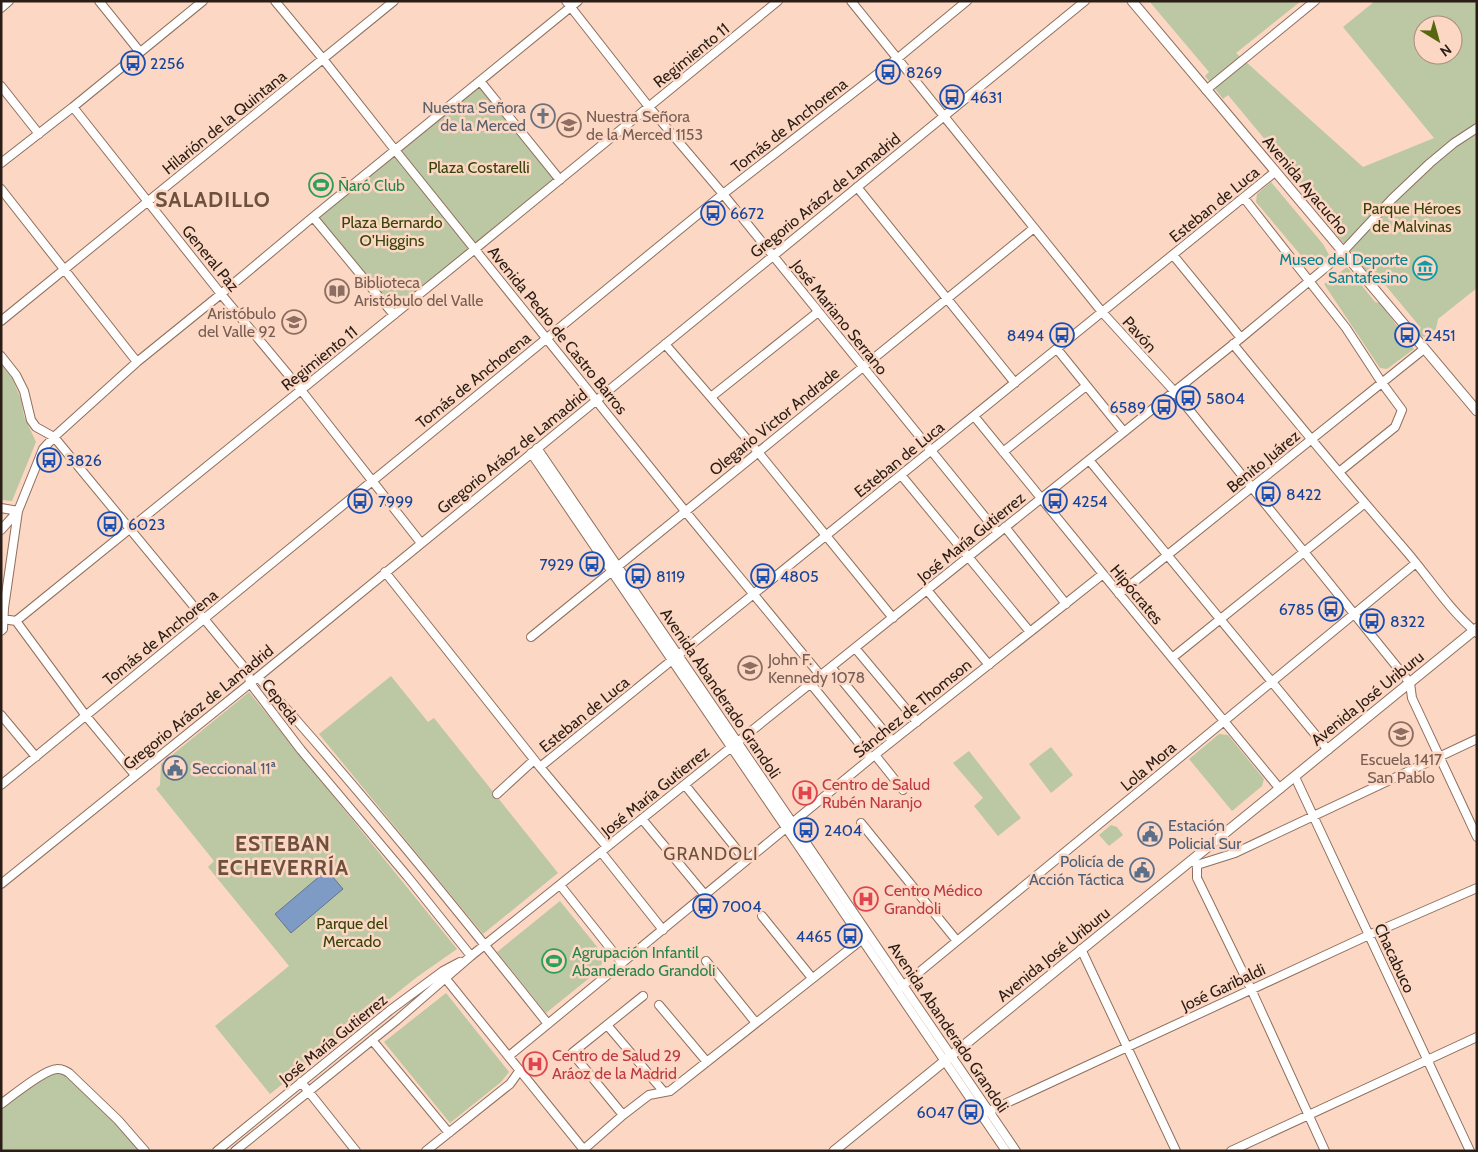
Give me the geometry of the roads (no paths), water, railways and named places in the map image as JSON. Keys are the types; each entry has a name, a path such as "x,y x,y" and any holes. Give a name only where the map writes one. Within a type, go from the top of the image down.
{"main road":[{"name":"Avenida Ayacucho","path":"1132,1 1477,411"},
{"name":"Avenida José Uriburu","path":"834,1151 1081,949 1195,863 1280,789 1476,631"}],"street":[{"path":"1,8 9,1"},
{"path":"99,1 140,52"},
{"path":"1,163 203,1"},
{"name":"Avenida Pedro de Castro Barros","path":"275,1 685,511 821,676"},
{"name":"Hilarión de la Quintana","path":"1,321 394,1"},
{"path":"1,631 3,629 18,511 43,450 54,437 137,362 480,81 568,4 578,1"},
{"name":"Regimiento 11","path":"16,621 476,249 778,1"},
{"name":"Pavón","path":"851,1 1102,312 1174,391 1410,683"},
{"name":"Tomás de Anchorena","path":"1,786 723,194 898,58 967,1"},
{"name":"Gregorio Aráoz de Lamadrid","path":"1,884 1085,1"},
{"path":"1206,90 1315,1"},
{"name":"José Mariano Serrano","path":"568,4 650,107 932,450 1066,604"},
{"path":"480,81 560,180"},
{"path":"1,86 39,134"},
{"name":"General Paz","path":"73,107 221,294 301,390 421,543"},
{"name":"José María Gutierrez","path":"235,1151 446,979 485,944 1241,338 1343,252 1392,199 1430,164 1454,143 1477,128"},
{"name":"Esteban de Luca","path":"540,767 1275,172"},
{"path":"857,187 1015,382"},
{"path":"1,189 137,362"},
{"path":"1244,198 1346,328 1402,410 1396,427 1339,472"},
{"path":"313,217 394,315"},
{"name":"Olegario Victor Andrade","path":"531,637 1034,228"},
{"path":"1174,255 1241,338"},
{"path":"711,397 818,312"},
{"path":"665,344 758,452 893,618"},
{"path":"1233,344 1311,440 1416,562 1464,623 1476,631"},
{"path":"1057,349 1124,432"},
{"name":"Benito Juárez","path":"1119,594 1424,349"},
{"name":"Cepeda","path":"1,356 16,375 24,391 31,420 36,427 54,437 248,672 250,683 301,750 407,876 471,956"},
{"path":"1003,452 1086,386"},
{"name":"Hipócrates","path":"974,416 1280,789"},
{"name":"Avenida Abanderado Grandoli","path":"534,451 948,1058 986,1113 1016,1151"},
{"path":"1089,460 1328,750"},
{"path":"901,475 1030,632"},
{"path":"1172,658 1366,503"},
{"path":"1,508 18,511"},
{"path":"1,530 18,511"},
{"name":"Lola Mora","path":"900,988 1416,562"},
{"path":"385,572 540,767 663,930"},
{"name":"Sánchez de Thomson","path":"509,1056 873,756 1103,574"},
{"path":"927,590 988,665"},
{"path":"3,620 16,621 86,716 135,776"},
{"path":"855,648 917,722"},
{"path":"831,667 892,741"},
{"name":"Cepeda","path":"258,676 314,738 414,857 548,1024"},
{"path":"1410,683 1412,698 1477,837"},
{"path":"811,684 903,790"},
{"path":"1,715 36,757"},
{"path":"1325,1151 1251,989 1197,878 1195,863 1236,853 1477,739"},
{"name":"Esteban de Luca","path":"497,794 534,760"},
{"name":"Chacabuco","path":"1295,777 1470,1151"},
{"path":"685,785 746,861"},
{"path":"642,819 705,895"},
{"path":"861,823 957,941"},
{"path":"560,885 622,963"},
{"name":"José Garibaldi","path":"986,1113 1251,989 1477,888"},
{"path":"762,916 812,978"},
{"path":"446,979 583,1150 649,1095 670,1091 865,936"},
{"path":"1081,949 1176,1151"},
{"name":"José María Gutierrez","path":"217,1151 389,1011 442,971 471,956"},
{"path":"706,961 756,1023"},
{"path":"624,1115 572,1053 643,996"},
{"path":"659,1005 707,1062"},
{"path":"608,1024 664,1092"},
{"path":"1231,1151 1477,1037"},
{"path":"372,1040 449,1133"},
{"path":"1,1104 50,1070 59,1069 70,1073 118,1120 145,1151"},
{"path":"426,1151 510,1084 520,1070"},
{"path":"301,1082 356,1151"},
{"name":"Avenida Abanderado Grandoli","path":"986,1113 1006,1151"}],"water":[{"path":"327,870 343,889 291,933 275,914"}],"place":[{"name":"2256","path":"133,63"},
{"name":"8269","path":"888,72"},
{"name":"4631","path":"952,97"},
{"name":"Nuestra Señora de la Merced","path":"543,116"},
{"name":"Nuestra Señora de la Merced 1153","path":"569,125"},
{"name":"Ñaró Club","path":"321,185"},
{"name":"6672","path":"713,213"},
{"name":"Museo del Deporte Santafesino","path":"1425,268"},
{"name":"Biblioteca Aristóbulo del Valle","path":"337,291"},
{"name":"Aristóbulo del Valle 92","path":"294,322"},
{"name":"8494","path":"1062,335"},
{"name":"2451","path":"1407,335"},
{"name":"5804","path":"1188,398"},
{"name":"6589","path":"1164,407"},
{"name":"3826","path":"49,460"},
{"name":"8422","path":"1268,494"},
{"name":"7999","path":"360,501"},
{"name":"4254","path":"1055,501"},
{"name":"6023","path":"110,524"},
{"name":"7929","path":"592,564"},
{"name":"8119","path":"638,576"},
{"name":"4805","path":"763,576"},
{"name":"6785","path":"1331,609"},
{"name":"8322","path":"1372,621"},
{"name":"John F. Kennedy 1078","path":"750,668"},
{"name":"Escuela 1417 San Pablo","path":"1401,734"},
{"name":"Seccional 11ª","path":"175,768"},
{"name":"Centro de Salud Rubén Naranjo","path":"805,793"},
{"name":"2404","path":"806,830"},
{"name":"Estación Policial Sur","path":"1150,834"},
{"name":"Policía de Acción Táctica","path":"1142,870"},
{"name":"Centro Médico Grandoli","path":"866,899"},
{"name":"7004","path":"705,906"},
{"name":"4465","path":"850,936"},
{"name":"Agrupación Infantil Abanderado Grandoli","path":"554,961"},
{"name":"Centro de Salud 29 Aráoz de la Madrid","path":"535,1064"},
{"name":"6047","path":"971,1112"}],"district":[{"name":"SALADILLO","path":"213,200"},
{"name":"GRANDOLI","path":"711,854"},
{"name":"ESTEBAN ECHEVERRÍA","path":"283,856"}],"park label":[{"name":"Plaza Costarelli","path":"479,167"},
{"name":"Parque Héroes de Malvinas","path":"1412,217"},
{"name":"Plaza Bernardo O'Higgins","path":"392,231"},
{"name":"Parque del Mercado","path":"352,932"}]}
